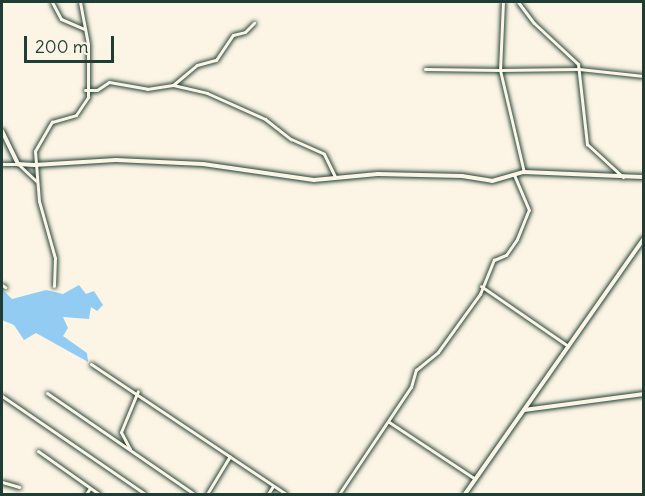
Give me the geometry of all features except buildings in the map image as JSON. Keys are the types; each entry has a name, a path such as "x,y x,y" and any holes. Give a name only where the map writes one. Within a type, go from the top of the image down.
{"street":[{"path":"52,2 61,19 84,29"},
{"path":"54,286 55,258 34,165 38,140 52,122 76,115 88,97 85,90 88,44 80,2"},
{"path":"503,2 500,70 524,171"},
{"path":"518,2 579,69 587,144 623,177"},
{"path":"172,85 197,64 216,60 233,34 245,32 254,23"},
{"path":"425,69 579,69 644,76"},
{"path":"85,90 98,90 109,82 147,89 172,85 207,93 265,119 291,139 324,154 335,177"},
{"path":"2,131 18,164 38,183"},
{"path":"2,164 34,165 116,160 203,164 314,180 335,177 462,176 492,181 524,171 644,177"},
{"path":"339,495 389,422 416,370 438,352 481,286 494,260 506,255 528,215 514,174"},
{"path":"465,495 644,238"},
{"path":"481,286 568,346"},
{"path":"91,364 138,391 286,495"},
{"path":"131,451 121,432 138,391"},
{"path":"46,393 195,495"},
{"path":"524,410 644,394"},
{"path":"2,396 145,495"},
{"path":"389,422 476,479"},
{"path":"38,451 99,495"},
{"path":"207,495 230,456"},
{"path":"2,482 19,487"},
{"path":"268,495 273,485"},
{"path":"86,495 90,488"},
{"path":"136,495 138,490"}],"water":[{"path":"79,285 86,294 94,291 103,305 97,311 91,307 89,319 63,317 68,328 63,336 87,353 88,362 36,333 24,340 14,325 2,320 2,289 12,299 46,290 63,294"}]}
